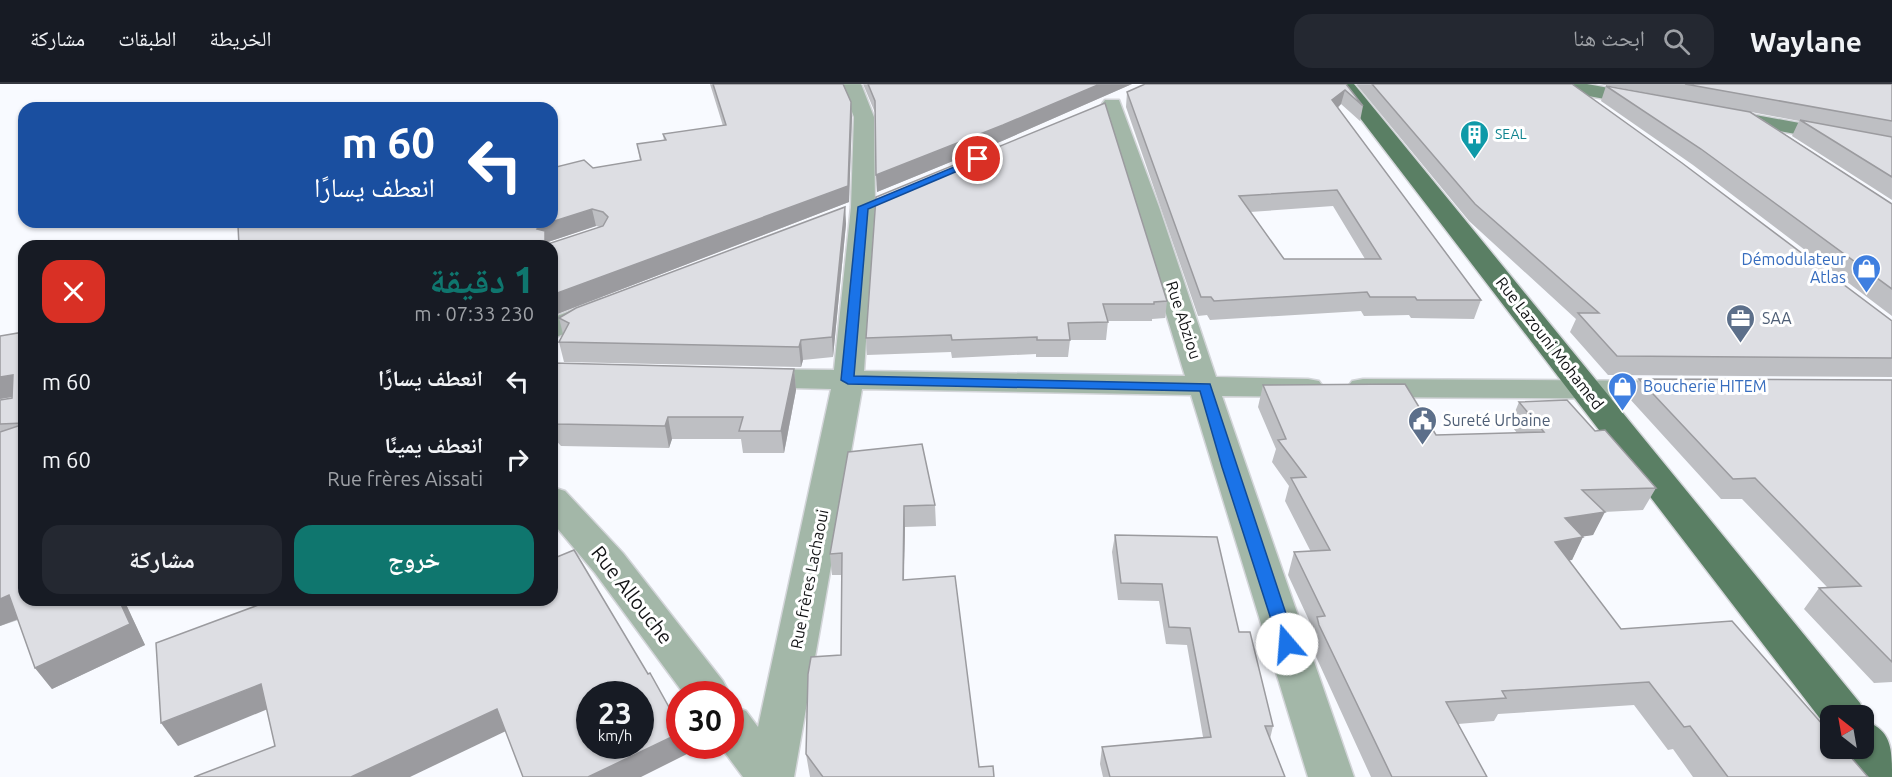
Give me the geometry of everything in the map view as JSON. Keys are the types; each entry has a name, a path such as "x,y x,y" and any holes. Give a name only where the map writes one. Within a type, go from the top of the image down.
{"main road":[{"name":"Rue Lazouni Mohamed","path":"1344,84 1835,705"},
{"path":"1559,84 1668,105"},
{"path":"1703,111 1892,146"},
{"path":"1874,753 1892,776"}],"street":[{"name":"Rue frères Lachaoui","path":"771,777 848,380 863,207 864,117 851,84"},
{"path":"1559,84 1609,118"},
{"name":"Rue Abziou","path":"1112,103 1331,777"},
{"path":"1750,120 1797,151"},
{"path":"558,326 570,319 625,298"},
{"path":"718,377 1205,387 1704,389"},
{"name":"Rue Allouche","path":"558,506 609,563 698,681"},
{"path":"744,742 771,777"}],"building":[{"path":"713,84 843,84 851,102 848,186 558,293 558,241 603,226 608,217 603,212 592,209 558,220 558,166 584,160 593,168 641,160 637,144 666,140 663,134 726,125"},
{"path":"868,84 1100,84 876,175 875,101"},
{"path":"1145,84 1346,84 1363,106 1345,90 1332,100 1481,300 1370,297 1367,292 1214,301 1211,297 1201,297 1127,92","holes":["1337,190 1381,259 1284,259 1239,196"]},
{"path":"1372,84 1572,84 1682,163 1892,321 1892,358 1617,356 1578,313 1599,313 1475,204"},
{"path":"1685,84 1892,84 1892,121"},
{"path":"1606,86 1750,112 1892,204 1892,289 1701,149"},
{"path":"1105,103 1167,301 1154,302 1154,304 1103,304 1108,322 1068,323 1070,340 1037,340 1037,337 952,340 951,335 866,338 876,197"},
{"path":"1800,120 1892,137 1892,177"},
{"path":"845,207 832,337 801,340 799,347 559,342 569,323 559,318 576,308"},
{"path":"238,228 538,228 545,231 545,240 239,240"},
{"path":"18,333 18,423 0,424 0,400 12,398 13,375 0,377 0,336"},
{"path":"558,363 794,369 781,431 739,431 743,417 668,417 665,426 558,424"},
{"path":"1639,379 1892,380 1892,662 1819,588 1861,586 1755,478 1733,479"},
{"path":"1405,384 1436,435 1544,432 1519,402 1567,400 1595,431 1605,430 1656,488 1582,490 1605,512 1565,518 1583,537 1555,542 1621,629 1732,621 1820,722 1820,759 1852,759 1868,777 1728,777 1690,726 1684,727 1649,682 1502,691 1506,698 1446,702 1487,777 1392,777 1319,625 1317,617 1325,616 1294,552 1330,550 1291,478 1306,477 1278,440 1286,439 1263,385"},
{"path":"18,426 18,606 122,606 130,624 35,668 9,595 0,599 0,432"},
{"path":"922,444 935,505 904,506 903,580 955,576 979,767 993,766 994,777 823,777 806,754 808,674 811,657 841,655 842,553 830,554 848,452"},
{"path":"1115,535 1217,537 1239,632 1250,632 1273,726 1265,726 1285,777 1110,777 1102,747 1211,737 1190,628 1169,627 1162,584 1121,583"},
{"path":"574,550 648,674 650,673 666,702 666,740 654,745 654,681 576,681 576,759 626,759 588,777 523,777 497,709 351,777 194,777 275,746 261,684 161,723 156,643 256,606 558,606 558,557"}],"place":[{"name":"SEAL","path":"1474,160"},
{"name":"Démodulateur Atlas","path":"1867,294"},
{"name":"SAA","path":"1741,344"},
{"name":"Boucherie HITEM","path":"1622,412"},
{"name":"Sureté Urbaine","path":"1422,446"}],"route":[{"path":"978,159 863,207 848,380 1205,387 1287,644"}]}
